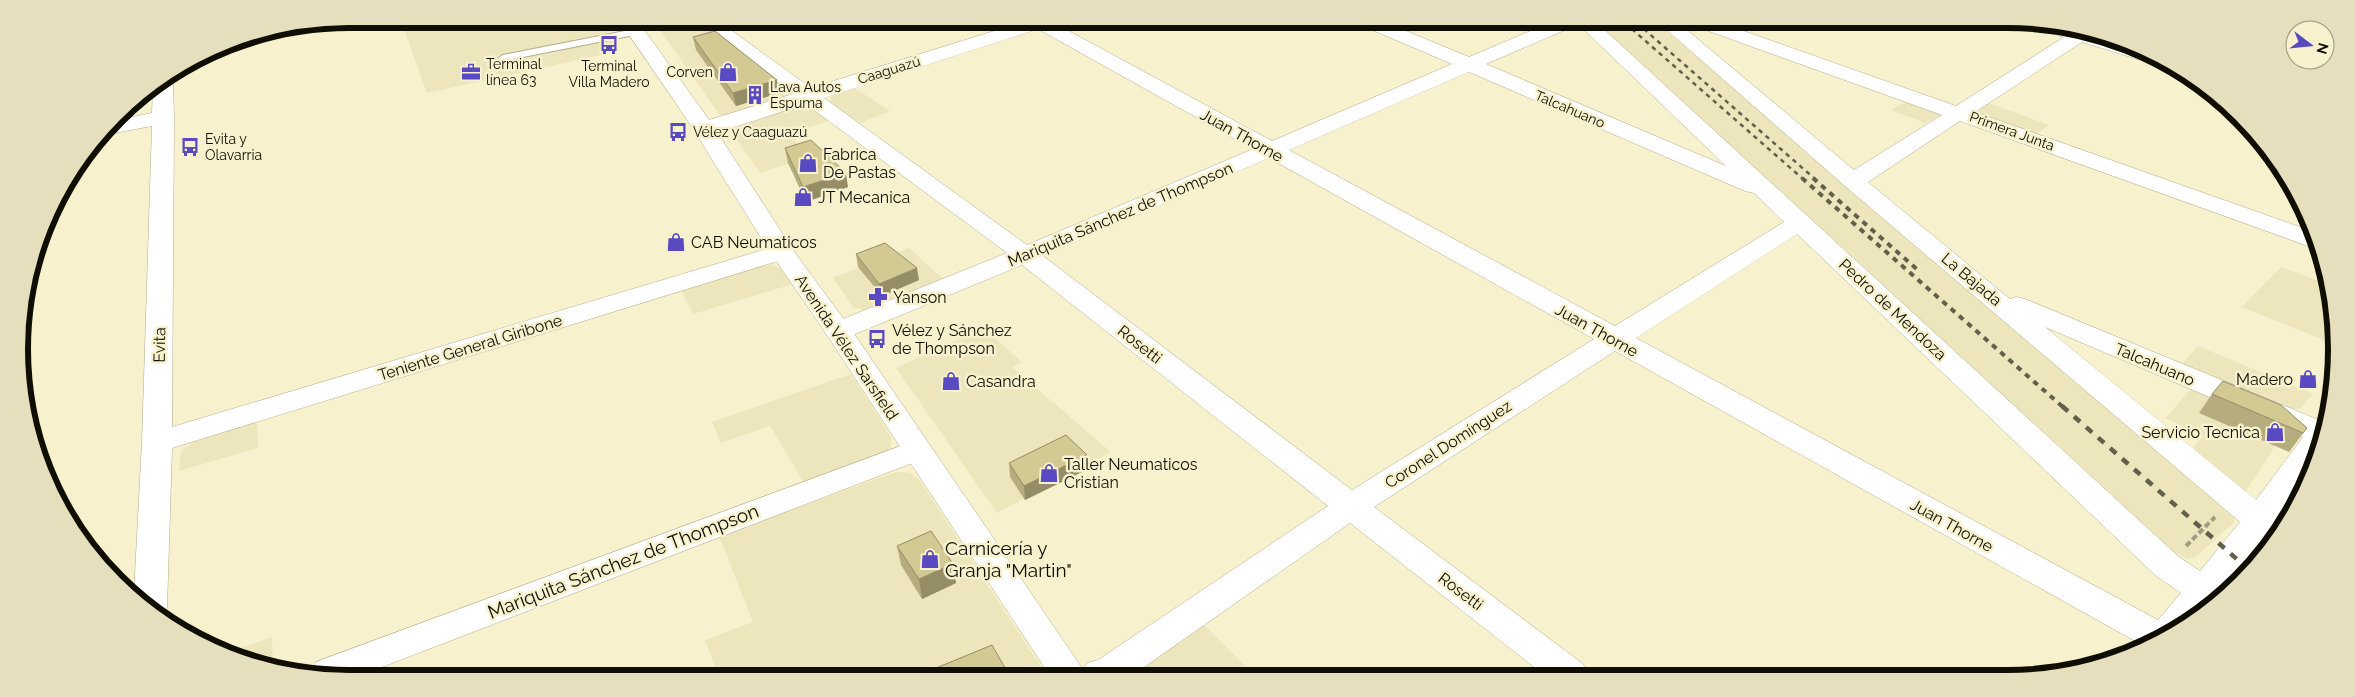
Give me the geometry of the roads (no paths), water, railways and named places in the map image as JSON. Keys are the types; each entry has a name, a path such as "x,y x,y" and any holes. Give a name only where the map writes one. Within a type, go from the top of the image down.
{"street":[{"name":"Avenida Vélez Sarsfield","path":"633,28 704,129 782,252 838,331 1065,670"},
{"name":"Rosetti","path":"715,28 1025,255 1350,507 1565,670"},
{"name":"Caaguazú","path":"704,129 1022,28"},
{"name":"Juan Thorne","path":"1052,28 1269,150 2152,634"},
{"name":"Talcahuano","path":"1384,28 1770,194"},
{"name":"Mariquita Sánchez de Thompson","path":"838,331 1025,255 1465,64 1553,28"},
{"name":"Pedro de Mendoza","path":"1591,28 2167,566 2202,590"},
{"name":"La Bajada","path":"1674,28 1853,181 2267,527"},
{"name":"Primera Junta","path":"1718,28 2307,237"},
{"path":"1853,181 2079,36"},
{"name":"Evita","path":"150,601 157,442 163,87"},
{"path":"118,126 163,117"},
{"name":"Coronel Domínguez","path":"1111,670 1350,507 1612,338 1787,229 1802,224"},
{"name":"Teniente General Giribone","path":"157,442 782,252"},
{"name":"Talcahuano","path":"1989,293 2317,431"},
{"name":"Mariquita Sánchez de Thompson","path":"336,669 917,450"},
{"path":"2179,618 2237,550 2267,527 2308,456"}],"lane":[{"path":"503,58 624,28"}],"railway":[{"path":"1631,28 1803,179"},
{"path":"1643,28 1815,179"},
{"path":"1802,178 2063,407"},
{"path":"1813,178 1919,271"},
{"path":"2062,406 2243,565"}],"place":[{"name":"Terminal Villa Madero","path":"609,45"},
{"name":"Terminal línea 63","path":"471,72"},
{"name":"Corven","path":"728,72"},
{"name":"Lava Autos Espuma","path":"755,95"},
{"name":"Vélez y Caaguazú","path":"678,132"},
{"name":"Evita y Olavarria","path":"190,147"},
{"name":"Fabrica De Pastas","path":"808,163"},
{"name":"JT Mecanica","path":"803,197"},
{"name":"CAB Neumaticos","path":"676,242"},
{"name":"Yanson","path":"878,297"},
{"name":"Vélez y Sánchez de Thompson","path":"877,339"},
{"name":"Madero","path":"2308,379"},
{"name":"Casandra","path":"951,381"},
{"name":"Servicio Tecnica","path":"2275,432"},
{"name":"Taller Neumaticos Cristian","path":"1049,473"},
{"name":"Carnicería y Granja \"Martin\"","path":"930,559"}]}
